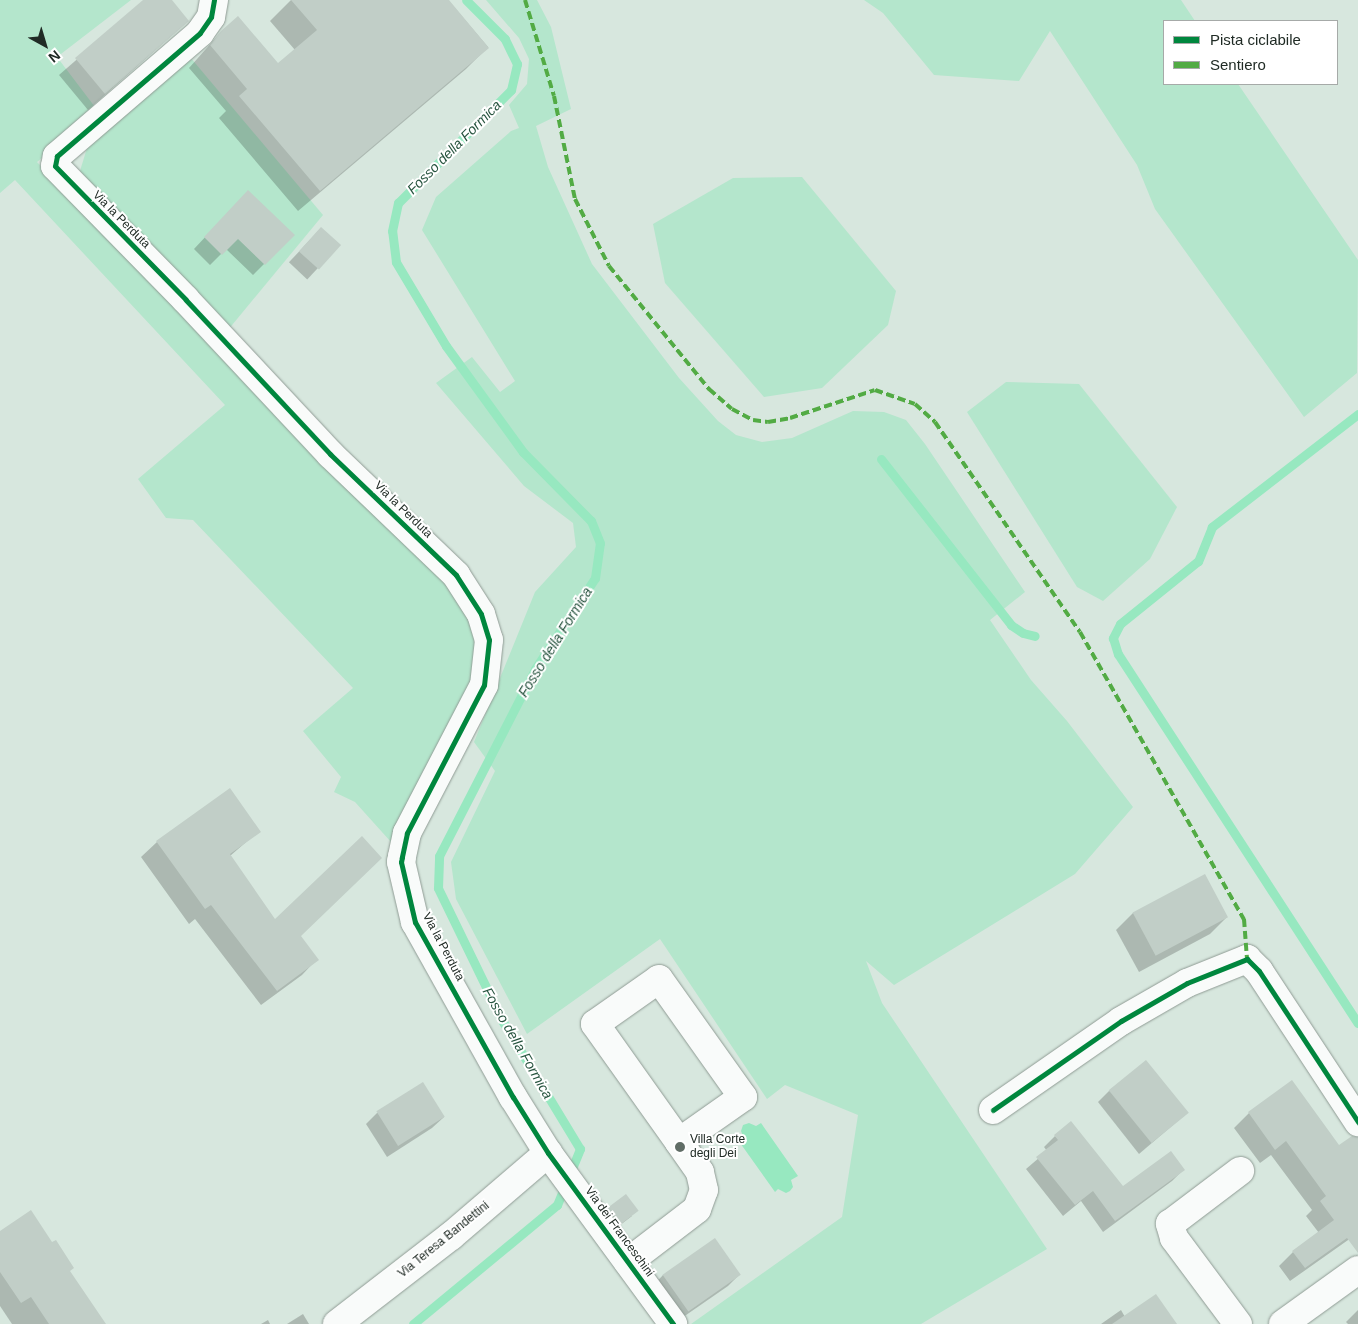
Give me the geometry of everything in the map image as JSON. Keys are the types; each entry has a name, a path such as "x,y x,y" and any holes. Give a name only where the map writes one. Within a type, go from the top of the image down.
{"street":[{"name":"Via la Perduta","path":"214,0 211,17 200,33 57,156 55,166 186,300 330,454 456,575 481,614 489,640 484,685 407,833 401,862 415,922 513,1097 548,1153"},
{"path":"993,1110 1121,1021 1187,983 1247,959 1259,970 1358,1122"},
{"path":"659,979 743,1097 679,1142 595,1024 659,979"},
{"name":"Via dei Franceschini","path":"628,1262 697,1209 704,1190 700,1172 679,1142"},
{"name":"Via dei Franceschini","path":"548,1153 674,1324"},
{"name":"Via Teresa Bandettini","path":"338,1324 451,1236 548,1153"},
{"path":"1238,1324 1174,1238 1170,1224 1240,1171"},
{"path":"1283,1324 1358,1270"}],"shaded area":[{"path":"0,0 131,0 57,57 98,111 37,162 459,597 474,618 479,651 465,702 391,842 355,802 334,792 341,777 303,731 353,688 193,520 166,518 138,479 225,405 15,180 0,193"},
{"path":"486,0 537,0 551,27 571,109 536,126 548,167 592,264 679,378 718,421 736,435 762,442 792,438 853,411 884,412 906,420 925,444 1025,592 990,620 1031,680 1067,721 1133,807 1075,874 894,985 866,961 882,1003 1047,1249 921,1324 691,1324 842,1217 858,1115 785,1085 767,1099 660,939 527,1034 456,899 451,862 495,771 474,742 535,592 576,547 573,523 524,486 436,383 472,357 500,392 515,381 422,230 436,197 511,131 519,128 509,105 527,84 529,59 519,38"},
{"path":"864,0 1181,0 1194,20 1163,20 1163,85 1239,85 1358,260 1357,373 1304,417 1155,209 1137,165 1050,31 1019,81 934,75 883,13"},
{"path":"190,57 323,215 228,330 86,185 80,171 87,148"},
{"path":"802,177 896,291 888,325 822,388 764,397 665,283 653,224 733,178"},
{"path":"1006,382 1079,384 1177,507 1150,559 1103,601 1077,587 967,412"},
{"path":"749,1123 756,1126 761,1123 798,1176 791,1180 793,1187 790,1191 786,1193 778,1189 775,1192 738,1140 743,1136 741,1131 743,1125"}],"building":[{"path":"143,0 172,0 189,21 105,94 75,58"},
{"path":"291,0 449,0 489,48 320,191 239,96 247,89 210,45 221,31 238,16 278,63 317,30"},
{"path":"248,190 295,235 265,265 238,239 222,255 204,237"},
{"path":"321,227 341,245 319,270 299,252"},
{"path":"230,788 261,832 230,854 275,919 362,836 382,858 301,936 319,960 277,991 211,905 205,909 156,841"},
{"path":"1205,874 1228,917 1156,956 1133,912"},
{"path":"1146,1060 1189,1113 1151,1143 1109,1090"},
{"path":"1292,1080 1339,1145 1352,1136 1358,1137 1358,1253 1347,1238 1305,1268 1292,1251 1334,1220 1320,1201 1326,1196 1286,1141 1275,1150 1248,1112"},
{"path":"423,1082 445,1117 398,1146 376,1111"},
{"path":"1071,1121 1123,1186 1171,1151 1185,1170 1115,1221 1093,1191 1075,1205 1036,1157 1058,1140 1054,1135"},
{"path":"626,1194 639,1211 620,1225 608,1208"},
{"path":"31,1210 52,1242 56,1240 74,1268 70,1271 106,1324 49,1324 31,1297 21,1303 0,1272 0,1231"},
{"path":"715,1238 741,1275 688,1312 663,1275"},
{"path":"1156,1294 1177,1324 1112,1324"}],"waterway":[{"name":"Fosso della Formica","path":"413,1324 557,1205 580,1149 503,1022 438,888 439,856 535,669 595,578 600,543 591,521 523,452 446,346 396,262 392,231 398,203 511,90 517,64 505,39 466,0"},
{"path":"1358,414 1212,527 1198,561 1120,624 1113,638 1118,654 1358,1023"},
{"path":"881,459 1011,625 1023,633 1035,636"}],"marked path":[{"path":"525,0 554,96 575,199 609,266 709,389 732,409 753,420 768,422 790,418 875,390 915,404 935,422 1080,632 1244,919 1247,959"}],"cycle path":[{"path":"214,0 211,17 200,33 57,156 55,166 186,300 330,454 456,575 481,614 489,640 484,685 407,833 401,862 415,922 513,1097 548,1153 673,1324"},
{"path":"993,1110 1121,1021 1187,983 1247,959 1259,971 1358,1122"}],"place":[{"name":"Villa Corte degli Dei","path":"680,1147"}]}
